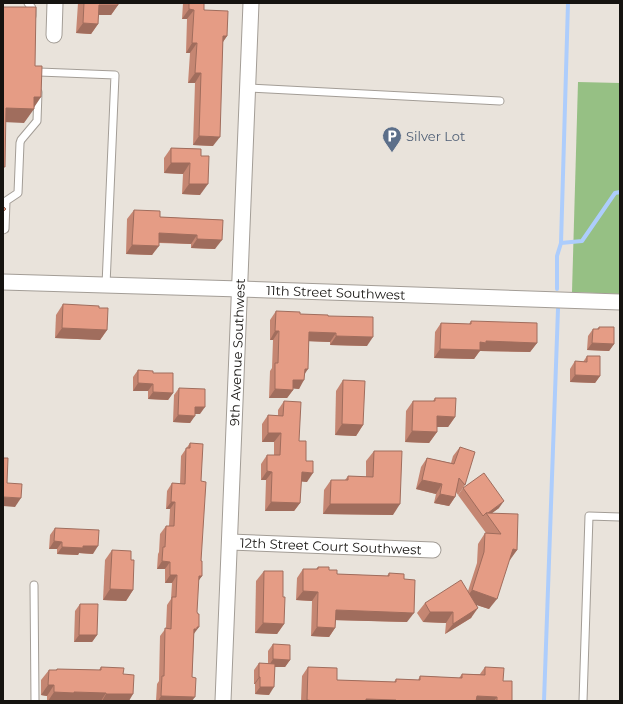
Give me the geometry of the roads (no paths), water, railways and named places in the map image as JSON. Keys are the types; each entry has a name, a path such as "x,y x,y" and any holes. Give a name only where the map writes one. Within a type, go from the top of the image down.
{"street":[{"path":"54,35 55,3"},
{"name":"9th Avenue Southwest","path":"223,701 251,3"},
{"name":"11th Street Southwest","path":"3,282 620,302"},
{"name":"12th Street Court Southwest","path":"230,542 433,550"}],"lane":[{"path":"28,3 32,8 32,22"},
{"path":"3,230 5,229 6,201 18,193 21,140 37,120 38,76 115,74 106,285"},
{"path":"248,88 500,101"},
{"path":"583,701 589,516 620,517"},
{"path":"34,585 35,701"}],"waterway":[{"path":"561,243 568,3"},
{"path":"557,289 557,256 561,243 582,241 615,193 620,192"},
{"path":"544,701 558,309"}],"place":[{"name":"Silver Lot","path":"392,153"}]}
